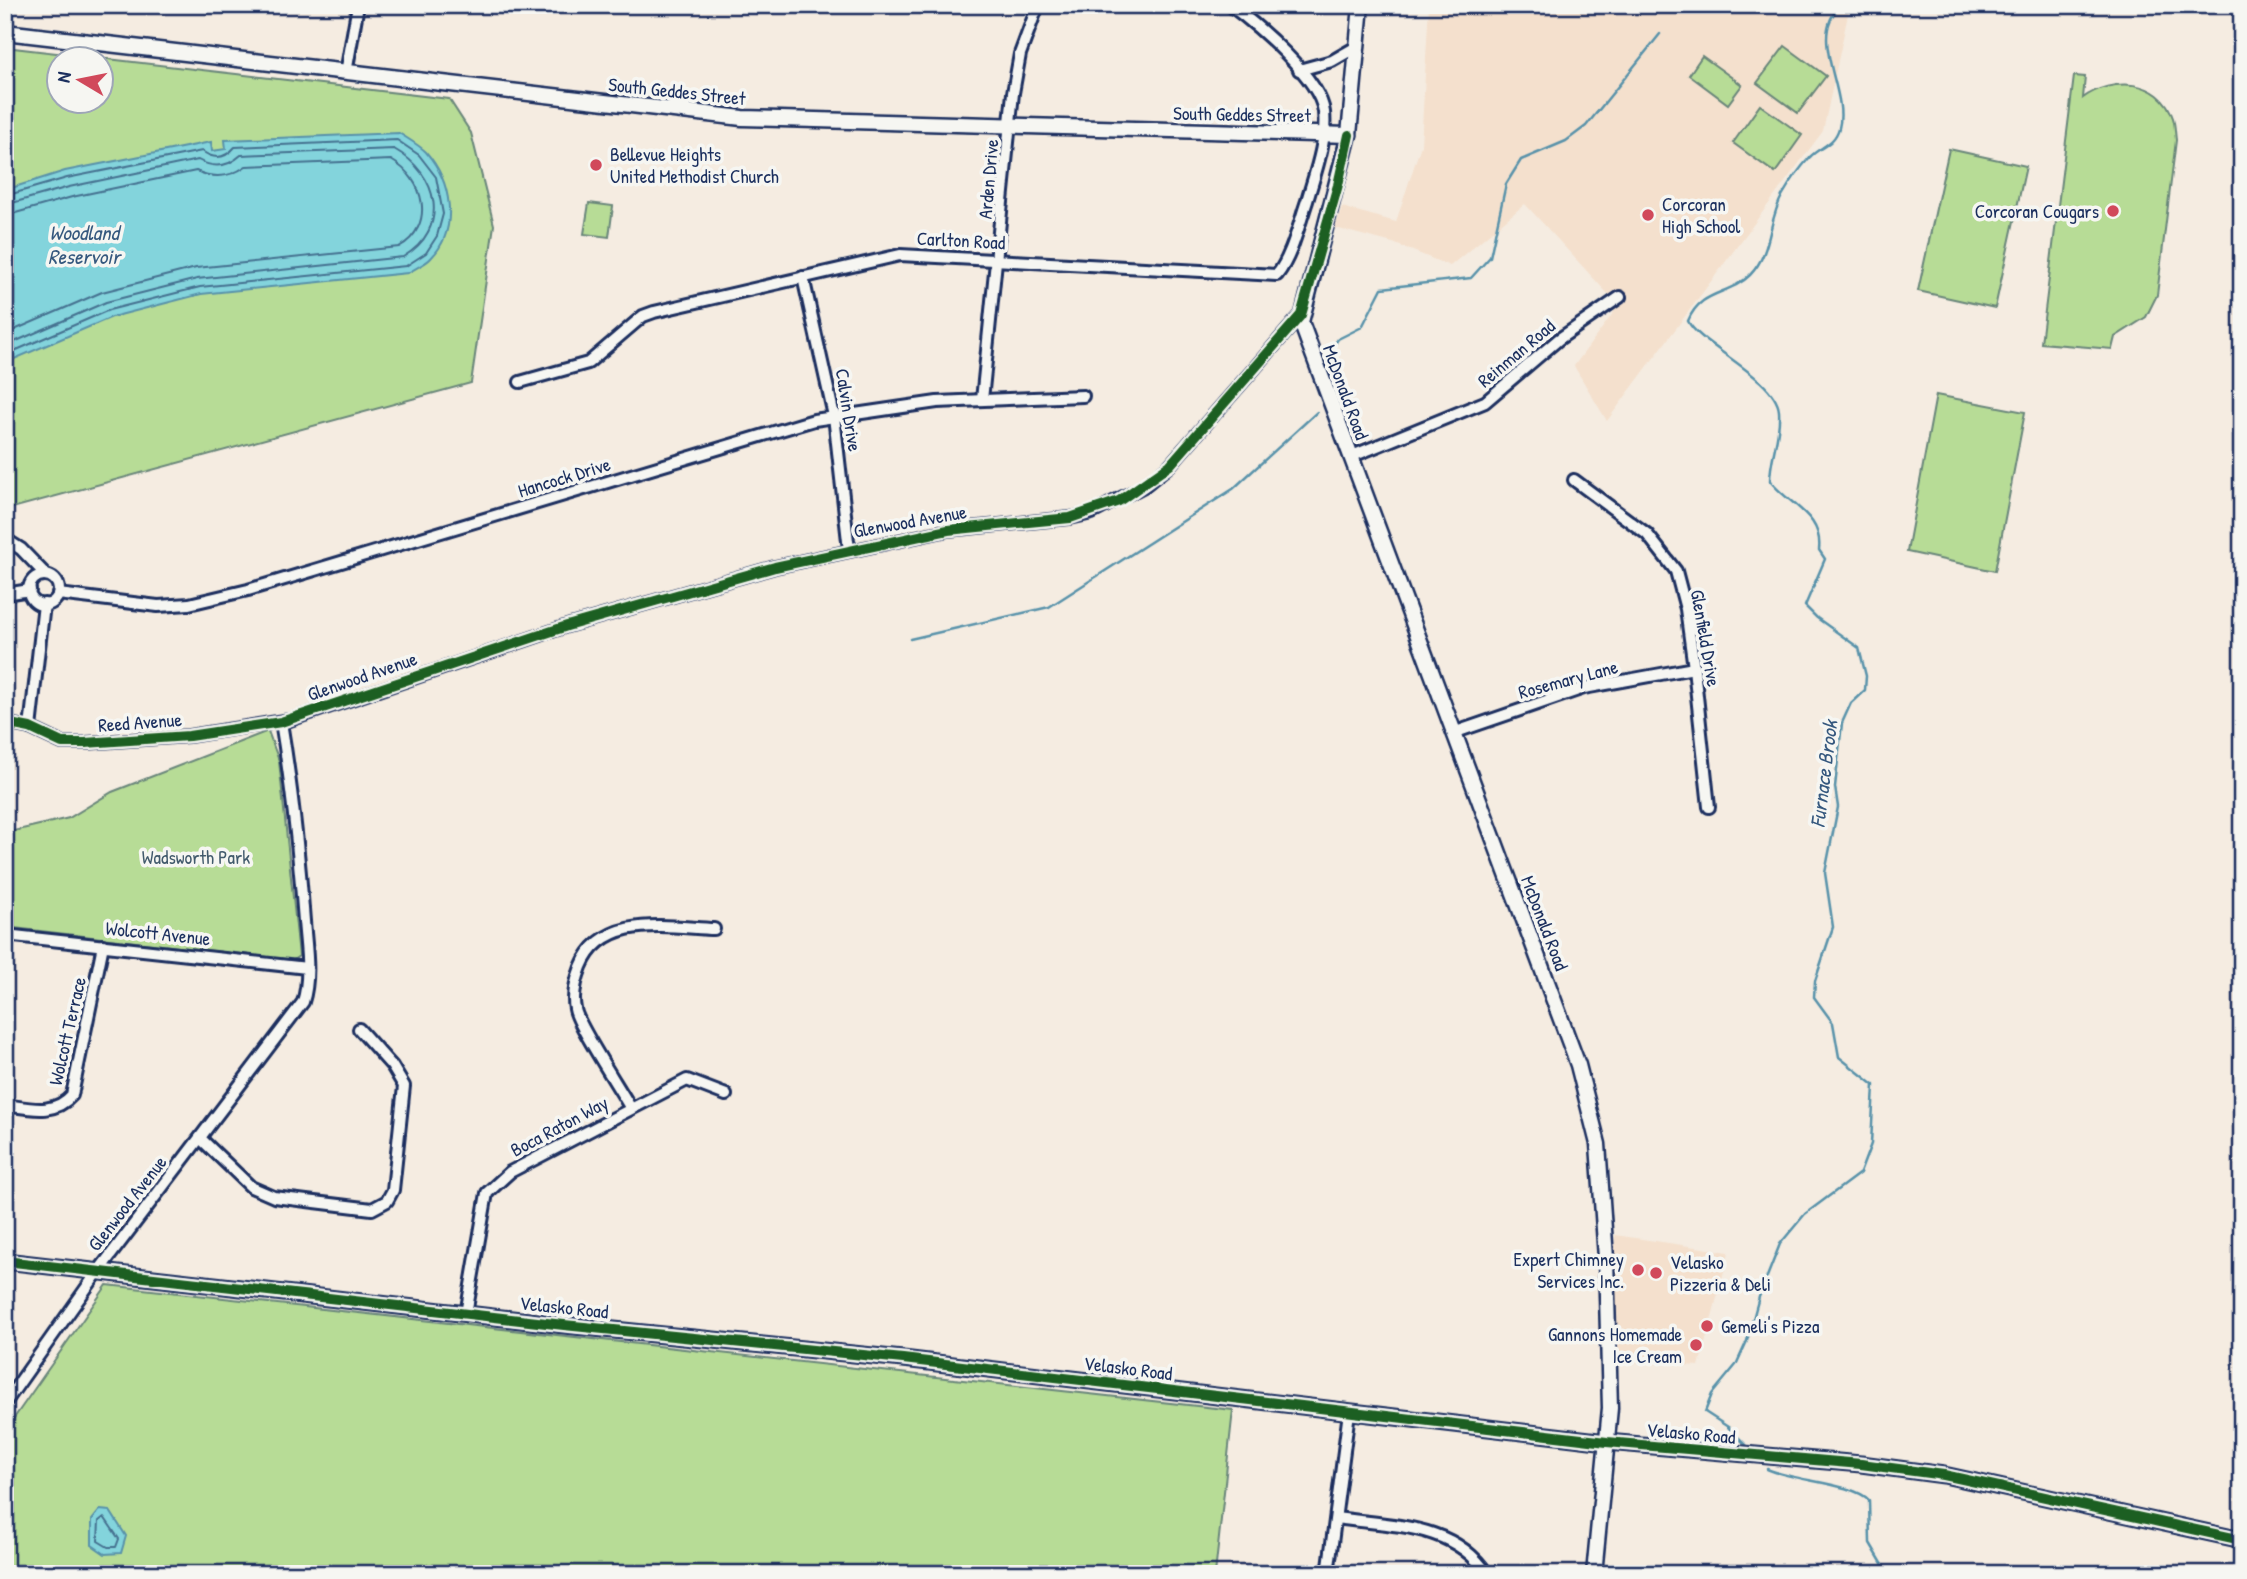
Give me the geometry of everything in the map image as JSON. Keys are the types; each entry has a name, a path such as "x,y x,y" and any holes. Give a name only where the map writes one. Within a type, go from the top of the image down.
{"street":[{"path":"346,73 358,5"},
{"name":"Arden Drive","path":"982,400 1020,54 1038,5"},
{"path":"1230,5 1263,30 1299,71 1324,110 1324,135"},
{"name":"Glenwood Avenue","path":"5,1403 97,1273 295,1015 307,987 301,871 281,722 567,626 775,567 948,530 1070,518 1119,501 1170,465 1301,315 1338,186 1349,135 1361,5"},
{"name":"South Geddes Street","path":"5,32 742,118 1349,135"},
{"path":"1299,71 1332,61 1359,46"},
{"name":"Carlton Road","path":"520,382 588,362 609,348 643,316 654,312 900,255 1274,277 1285,261 1303,214 1324,135"},
{"name":"Calvin Drive","path":"803,277 834,416 849,550"},
{"name":"Reinman Road","path":"1350,457 1485,402 1559,339 1620,297"},
{"name":"McDonald Road","path":"1301,315 1304,335 1578,1065 1592,1113 1602,1181 1610,1408 1594,1574"},
{"name":"Hancock Drive","path":"58,594 158,607 201,601 248,590 782,428 834,416 937,402 1083,396"},
{"name":"Glenfield Drive","path":"1574,480 1647,534 1676,571 1686,609 1695,668 1709,807"},
{"path":"5,539 21,549 46,575 57,582 58,594 53,602 44,604 32,598 30,590 36,577 46,575"},
{"path":"5,594 30,590"},
{"path":"30,728 44,604"},
{"name":"Rosemary Lane","path":"1454,733 1584,688 1695,668"},
{"name":"Reed Avenue","path":"5,723 30,728 62,743 85,743 189,736 281,722"},
{"path":"630,1107 575,1011 575,981 586,955 606,935 632,926 714,929"},
{"name":"Wolcott Avenue","path":"5,935 307,968"},
{"name":"Wolcott Terrace","path":"5,1105 44,1110 60,1106 72,1095 103,945"},
{"path":"201,1139 259,1192 311,1203 372,1209 387,1201 393,1190 404,1086 392,1066 359,1029"},
{"name":"Boca Raton Way","path":"466,1314 480,1217 487,1193 510,1172 630,1107 687,1080 726,1094"},
{"name":"Velasko Road","path":"5,1261 466,1314 903,1359 1607,1443 1861,1464 1944,1475 2242,1539"},
{"path":"1328,1574 1349,1412"},
{"path":"1336,1518 1432,1532 1451,1539 1479,1562 1487,1574"}],"shaded area":[{"name":"Corcoran High School","path":"1429,5 1850,5 1823,131 1607,421 1574,366 1614,312 1608,294 1525,204 1450,266 1393,243 1335,228 1342,207 1396,222 1421,145"},
{"path":"1615,1235 1729,1252 1699,1366 1614,1361"}],"green space":[{"path":"1785,46 1826,76 1798,113 1757,83"},
{"path":"5,47 46,52 46,116 116,116 116,60 449,99 471,133 494,225 471,383 5,510"},
{"path":"1702,56 1742,85 1728,104 1689,75"},
{"path":"2074,76 2085,77 2083,98 2094,91 2120,85 2134,85 2146,89 2167,105 2175,126 2176,140 2157,295 2146,317 2115,337 2112,349 2041,343"},
{"path":"1760,105 1802,135 1775,173 1733,143"},
{"path":"1949,149 2026,166 1995,308 1918,291"},
{"path":"589,203 613,206 609,237 584,234"},
{"path":"1936,395 2025,412 1995,571 1907,552"},
{"name":"Wadsworth Park","path":"268,731 279,761 299,956 293,960 5,927 5,833 69,818 112,792"},
{"path":"107,1285 1233,1410 1215,1574 5,1574 5,1431"}],"water":[{"name":"Woodland Reservoir","path":"399,133 417,144 435,164 449,205 446,233 440,246 431,258 408,273 201,294 112,317 5,363 5,190 65,171 211,142 212,151 226,149 225,140"},
{"path":"100,1510 110,1511 126,1536 121,1553 105,1554 92,1545 92,1520"}],"waterway":[{"name":"Furnace Brook","path":"1747,1446 1728,1427 1705,1412 1712,1394 1736,1365 1747,1341 1759,1297 1780,1244 1805,1214 1860,1173 1871,1144 1874,1085 1839,1057 1833,1023 1814,997 1815,981 1833,927 1825,873 1838,807 1835,787 1842,723 1851,703 1865,690 1866,676 1859,648 1817,618 1805,606 1825,559 1819,550 1819,538 1811,519 1770,481 1779,420 1775,399 1752,374 1706,340 1688,321 1700,303 1742,282 1750,275 1762,257 1785,191 1810,157 1831,142 1837,134 1841,113 1827,33 1831,18 1841,5"},
{"path":"1330,380 1330,351 1338,339 1362,327 1382,288 1471,278 1490,257 1506,184 1521,160 1566,141 1586,126 1660,34"},
{"path":"910,639 1049,607 1233,489 1317,412"},
{"name":"Furnace Brook","path":"1767,1469 1837,1486 1861,1494 1869,1500 1870,1543 1883,1565 1879,1574"}],"cycle path":[{"path":"5,723 30,728 62,743 85,743 189,736 281,722 567,626 775,567 948,530 1070,518 1119,501 1170,465 1301,315 1338,185 1349,135"},
{"path":"5,1261 564,1325 903,1359 1607,1442 1861,1464 1944,1475 2242,1540"}],"place":[{"name":"Bellevue Heights United Methodist Church","path":"596,165"},
{"name":"Corcoran Cougars","path":"2113,211"},
{"name":"Corcoran High School","path":"1648,215"},
{"name":"Expert Chimney Services Inc.","path":"1638,1270"},
{"name":"Velasko Pizzeria & Deli","path":"1656,1273"},
{"name":"Gemeli's Pizza","path":"1707,1326"},
{"name":"Gannons Homemade Ice Cream","path":"1696,1345"}]}
